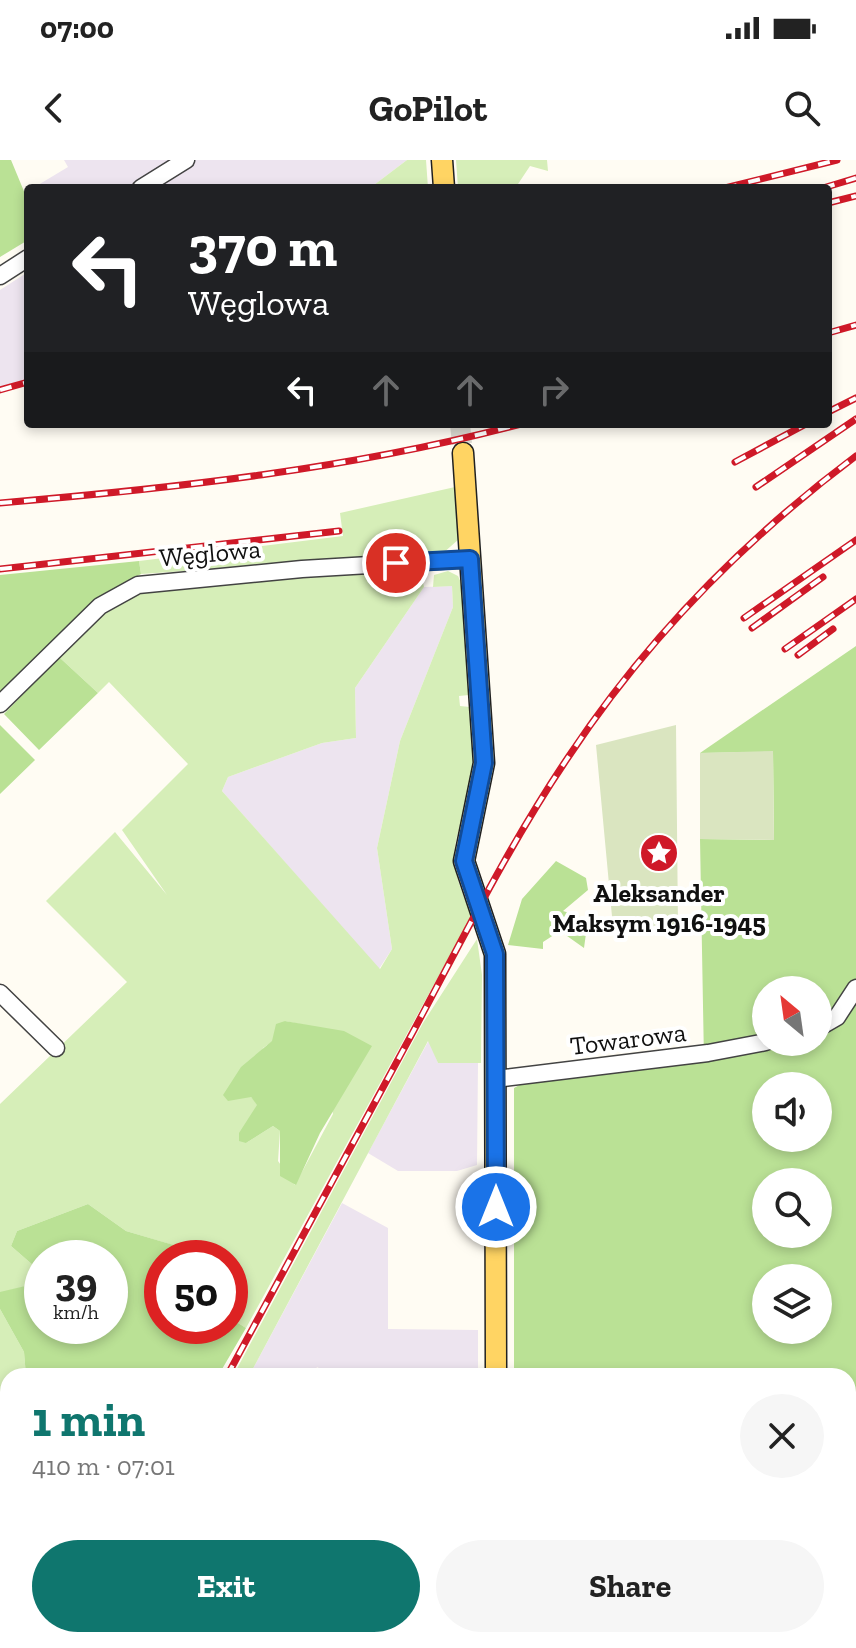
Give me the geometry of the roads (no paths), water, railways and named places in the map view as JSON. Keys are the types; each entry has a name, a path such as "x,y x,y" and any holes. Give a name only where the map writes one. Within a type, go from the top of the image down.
{"main road":[{"path":"442,160 444,184"},
{"path":"463,453 484,763 464,861 495,954 496,1368"}],"street":[{"path":"147,184 186,160"},
{"path":"0,276 24,261"},
{"name":"Węglowa","path":"0,704 94,612 138,585 302,569 470,559"},
{"path":"832,1020 856,988"},
{"path":"0,993 56,1048"},
{"name":"Towarowa","path":"496,1079 708,1053 752,1045"}],"tunnel":[{"path":"460,428 463,453"}],"railway":[{"path":"741,184 837,160"},
{"path":"832,185 856,178"},
{"path":"832,202 856,196"},
{"path":"832,332 856,325"},
{"path":"0,390 24,383"},
{"path":"832,410 856,398"},
{"path":"756,487 856,419"},
{"path":"0,503 262,475 392,453 505,428"},
{"path":"735,462 799,428"},
{"path":"231,1368 488,891 569,756 631,672 700,594 775,522 856,456"},
{"path":"0,569 339,531"},
{"path":"744,618 856,540"},
{"path":"752,628 823,577"},
{"path":"785,649 856,599"},
{"path":"798,655 833,629"}],"place":[{"name":"Aleksander Maksym 1916-1945","path":"659,853"}]}
